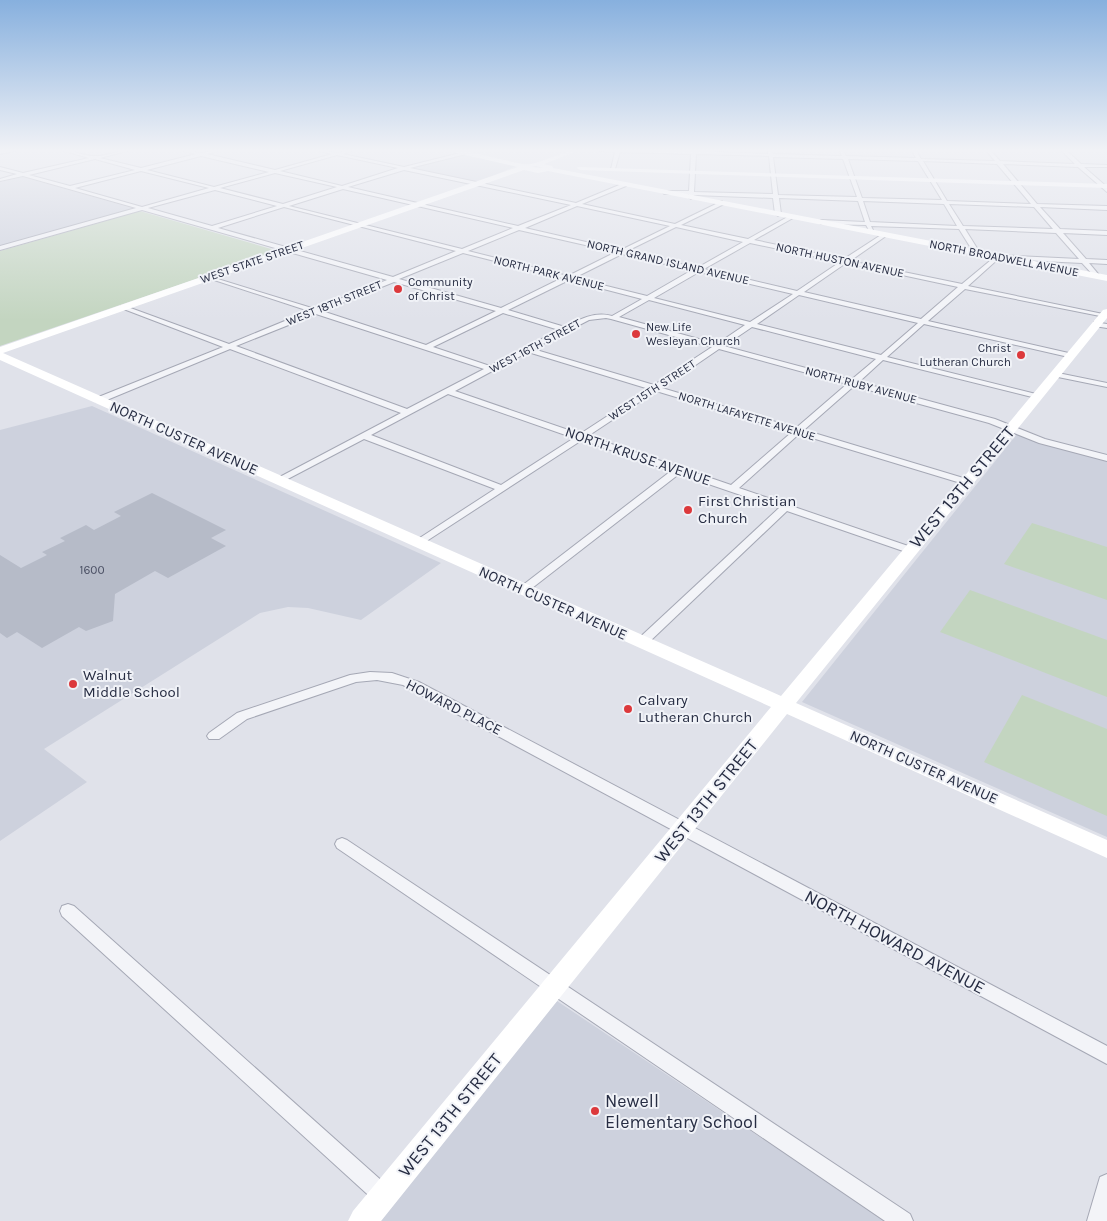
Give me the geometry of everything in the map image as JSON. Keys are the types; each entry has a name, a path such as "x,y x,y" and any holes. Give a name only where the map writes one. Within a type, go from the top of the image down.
{"main road":[{"name":"WEST STATE STREET","path":"0,351 413,206"},
{"name":"NORTH BROADWELL AVENUE","path":"737,206 817,222 869,228 884,235 1107,278"},
{"name":"WEST 13TH STREET","path":"363,1221 910,550 1073,353 1104,319"},
{"name":"NORTH CUSTER AVENUE","path":"0,356 1107,849"}],"street":[{"path":"136,206 502,310 565,330"},
{"path":"0,248 150,206"},
{"path":"211,228 283,206"},
{"name":"NORTH PARK AVENUE","path":"283,206 1037,397"},
{"name":"NORTH GRAND ISLAND AVENUE","path":"433,206 622,252 803,290"},
{"name":"NORTH GRAND ISLAND AVENUE","path":"437,206 526,224 706,265 803,290 1073,353"},
{"name":"WEST 18TH STREET","path":"99,400 571,206"},
{"name":"NORTH HUSTON AVENUE","path":"586,206 964,286 1104,319"},
{"path":"427,347 716,206"},
{"path":"777,206 778,214"},
{"path":"862,206 869,228 962,227 1107,233"},
{"path":"949,206 977,253"},
{"path":"1035,206 1107,208"},
{"path":"1035,206 1097,276"},
{"path":"613,318 790,217"},
{"name":"WEST 15TH STREET","path":"419,543 719,347 884,235"},
{"path":"733,488 998,257 1107,262"},
{"path":"210,277 427,347 491,370"},
{"path":"123,308 409,413"},
{"name":"WEST 16TH STREET","path":"279,480 450,392 587,318 597,316 613,318"},
{"name":"NORTH RUBY AVENUE","path":"613,318 992,421 1042,440 1107,458"},
{"name":"NORTH LAFAYETTE AVENUE","path":"528,350 967,482"},
{"path":"1056,374 1107,385"},
{"name":"NORTH KRUSE AVENUE","path":"450,392 910,550"},
{"path":"365,436 503,489"},
{"path":"523,590 678,470"},
{"path":"642,642 786,507"},
{"name":"HOWARD PLACE","path":"214,736 242,716 354,678 372,674 398,678 415,685 684,828"},
{"name":"NORTH HOWARD AVENUE","path":"684,828 1107,1055"},
{"path":"342,844 903,1221"},
{"path":"68,910 384,1196"},
{"path":"1097,1221 1107,1184"}],"shaded area":[{"path":"0,206 125,206 134,209 0,246"},
{"name":"Walnut Middle School","path":"92,406 441,563 361,620 308,608 288,607 260,613 44,749 87,782 0,841 0,430"},
{"path":"1017,434 1107,459 1107,837 802,702"},
{"name":"Newell Elementary School","path":"557,1001 885,1221 381,1221"}],"green space":[{"path":"140,211 278,251 0,346 0,251"},
{"path":"1032,523 1107,547 1107,600 1004,564"},
{"path":"970,590 1107,640 1107,697 940,632"},
{"path":"1022,695 1107,729 1107,816 984,762"}],"building":[{"name":"Walnut Middle School","path":"152,493 226,530 211,538 226,546 168,578 155,571 115,594 113,621 86,631 79,627 42,648 17,632 7,638 0,633 0,555 21,568 47,555 42,552 65,541 60,538 86,525 94,530 121,516 114,512"}],"place":[{"name":"Community of Christ","path":"398,289"},
{"name":"New Life Wesleyan Church","path":"636,334"},
{"name":"Christ Lutheran Church","path":"1021,355"},
{"name":"First Christian Church","path":"688,510"},
{"name":"Walnut Middle School","path":"73,684"},
{"name":"Calvary Lutheran Church","path":"628,709"},
{"name":"Newell Elementary School","path":"595,1111"}]}
